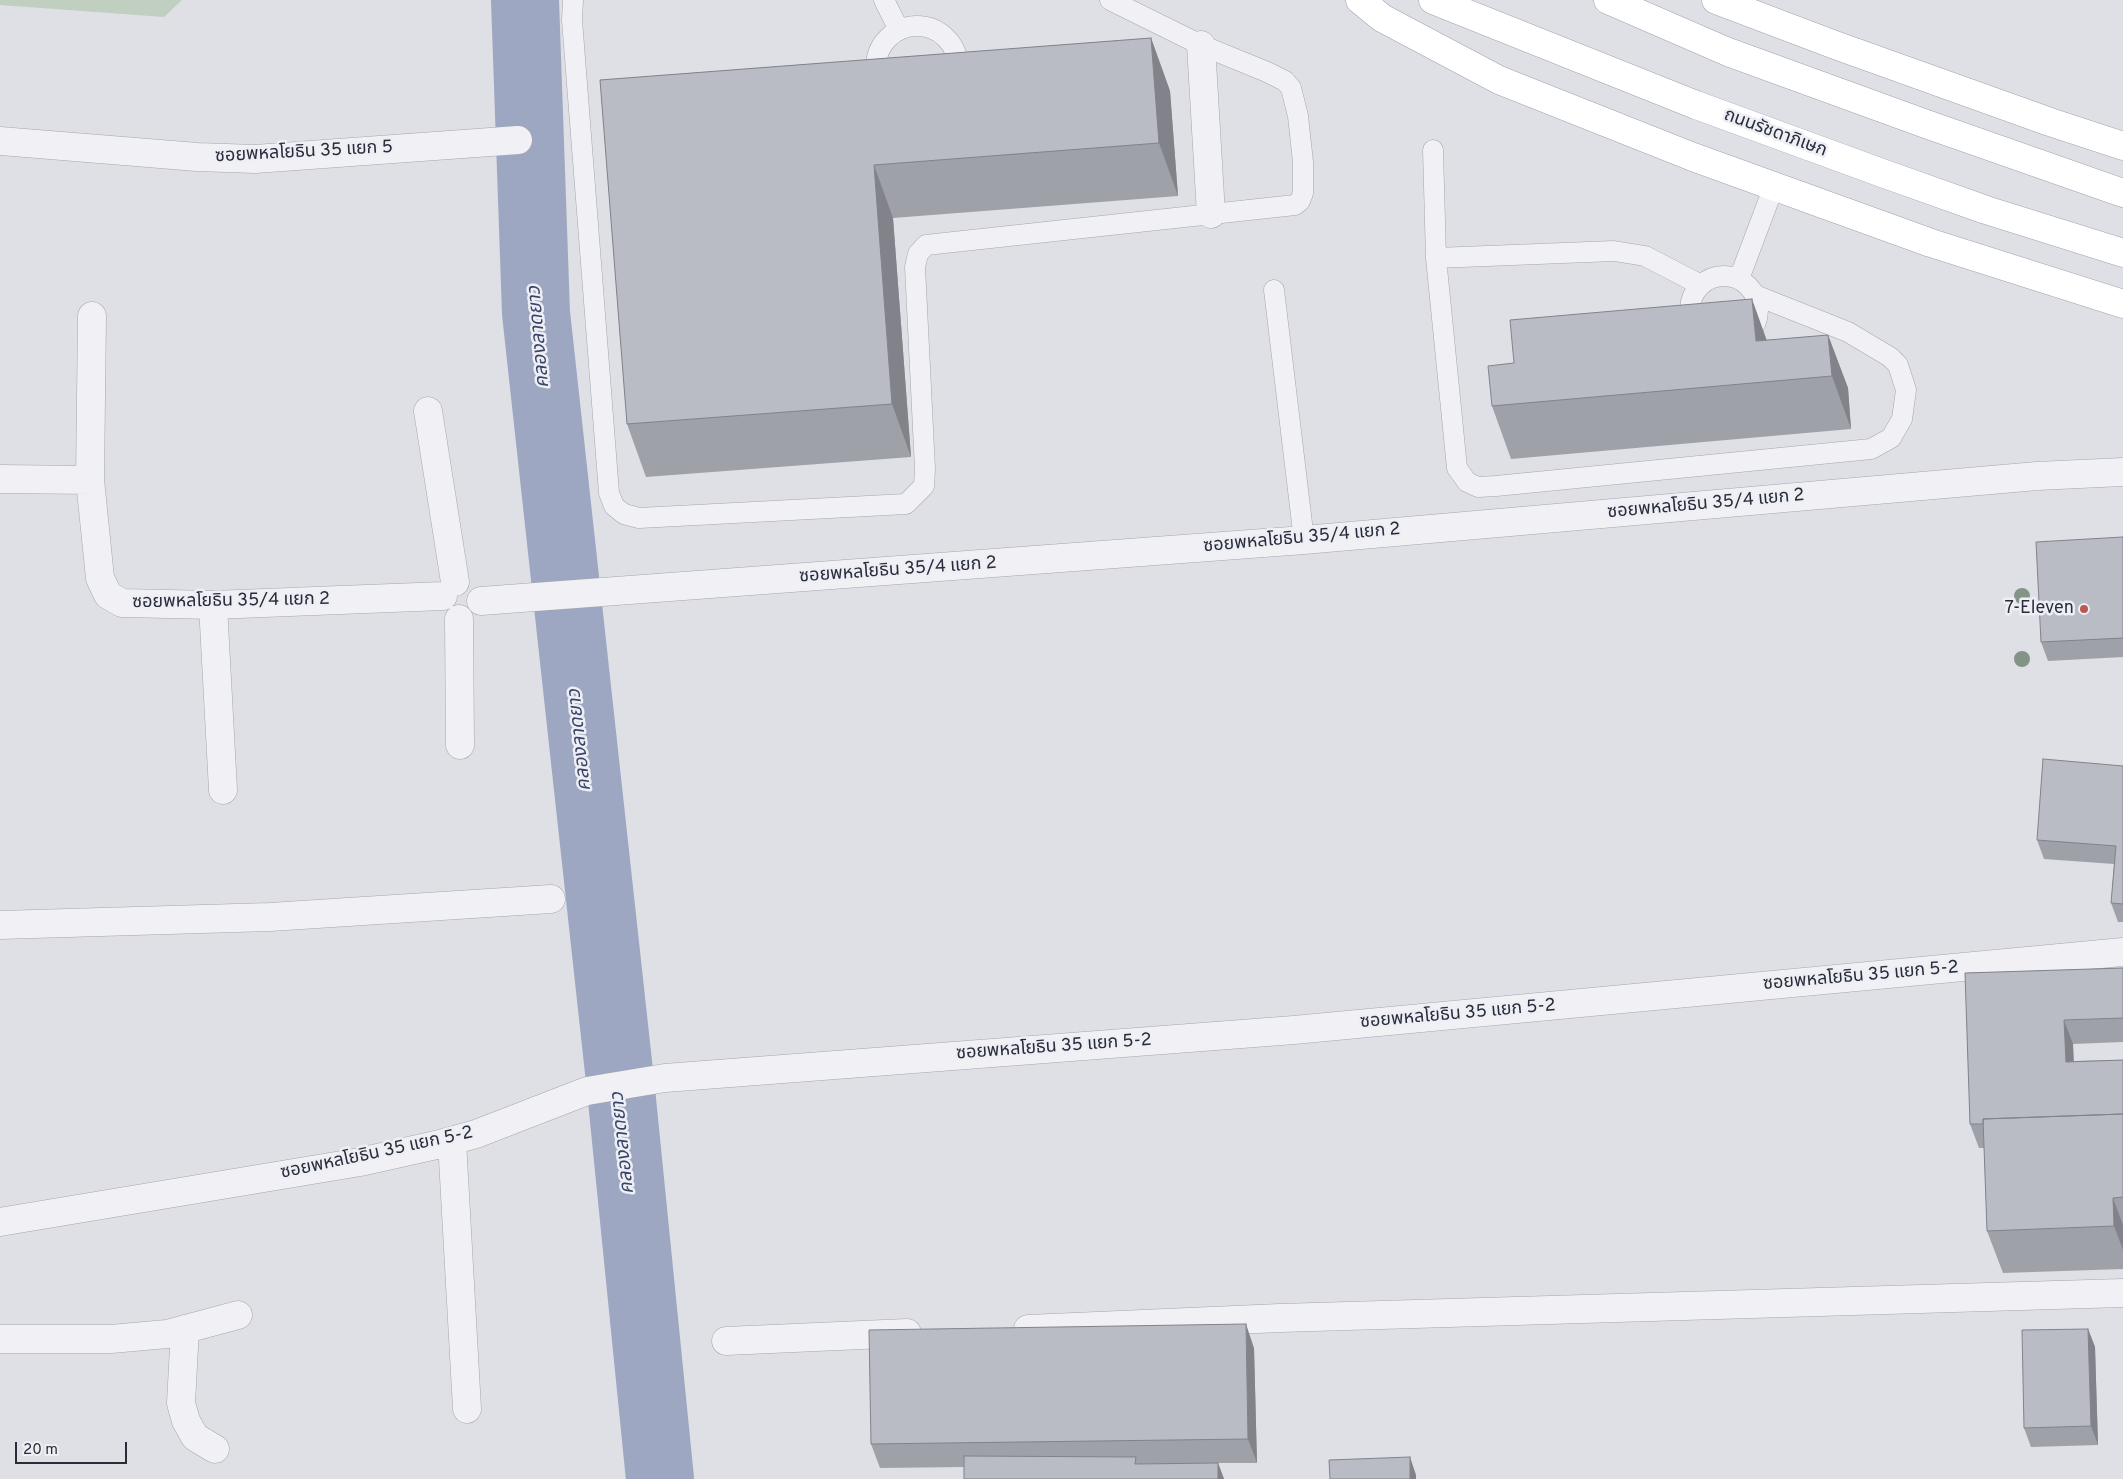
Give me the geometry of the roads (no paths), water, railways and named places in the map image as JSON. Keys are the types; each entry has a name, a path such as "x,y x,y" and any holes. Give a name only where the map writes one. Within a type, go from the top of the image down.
{"main road":[{"path":"1360,0 1382,18 1499,80 1693,158 1932,243 2123,304"},
{"name":"ถนนรัชดาภิเษก","path":"1432,0 1696,105 1977,207 2123,254"},
{"path":"1608,0 1728,52 2123,193"},
{"path":"1716,0 1835,46 2123,146"}],"street":[{"path":"1201,45 1211,214"},
{"name":"ซอยพหลโยธิน 35 แยก 5","path":"0,140 197,157 255,159 518,140"},
{"name":"ซอยพหลโยธิน 35/4 แยก 2","path":"92,316 90,480 100,578 108,595 122,603 213,605 449,589"},
{"path":"428,411 449,589 444,608 453,617 459,619 476,613 481,601 478,589 473,584 461,580 449,589"},
{"name":"ซอยพหลโยธิน 35/4 แยก 2","path":"481,601 1304,540 2027,477 2123,472"},
{"path":"0,478 90,480"},
{"path":"213,605 223,790"},
{"path":"459,619 460,745"},
{"path":"0,925 270,917 551,899"},
{"name":"ซอยพหลโยธิน 35 แยก 5-2","path":"0,1222 360,1162 476,1134 588,1091 665,1078 1294,1030 2123,952"},
{"path":"452,1141 467,1409"},
{"path":"1003,1330 1280,1318 2123,1294"},
{"path":"0,1339 111,1339 167,1334 238,1315"},
{"path":"185,1329 181,1403 186,1421 194,1437 215,1450"},
{"path":"726,1341 934,1332"}],"lane":[{"path":"572,0 609,493 614,506 624,514 639,518 906,504 924,486 926,469 915,267 918,254 926,244 1295,206 1303,193 1303,162 1298,116 1290,88 1285,81 1201,45 1155,32 1110,0"},
{"path":"884,0 899,30"},
{"path":"912,26 925,26 936,31 947,39 954,50 967,62 944,97 936,103 917,108 897,102 883,89 876,71 879,51 891,35 899,30 912,26"},
{"path":"1433,150 1436,258 1457,468 1467,482 1478,487 1872,449 1891,438 1902,419 1906,390 1898,365 1890,357 1848,332 1755,295"},
{"path":"1740,279 1774,186"},
{"path":"1436,258 1614,251 1646,256 1701,285"},
{"path":"1719,276 1740,279 1746,283 1755,295 1759,308 1758,315 1749,333 1738,341 1718,344 1711,342 1700,334 1692,322 1690,309 1692,296 1701,285 1719,276"},
{"path":"1274,290 1304,540"}],"waterway":[{"name":"คลองลาดยาว","path":"525,0 536,313 621,1090 660,1479"}],"place":[{"name":"7-Eleven","path":"2084,609"}]}
